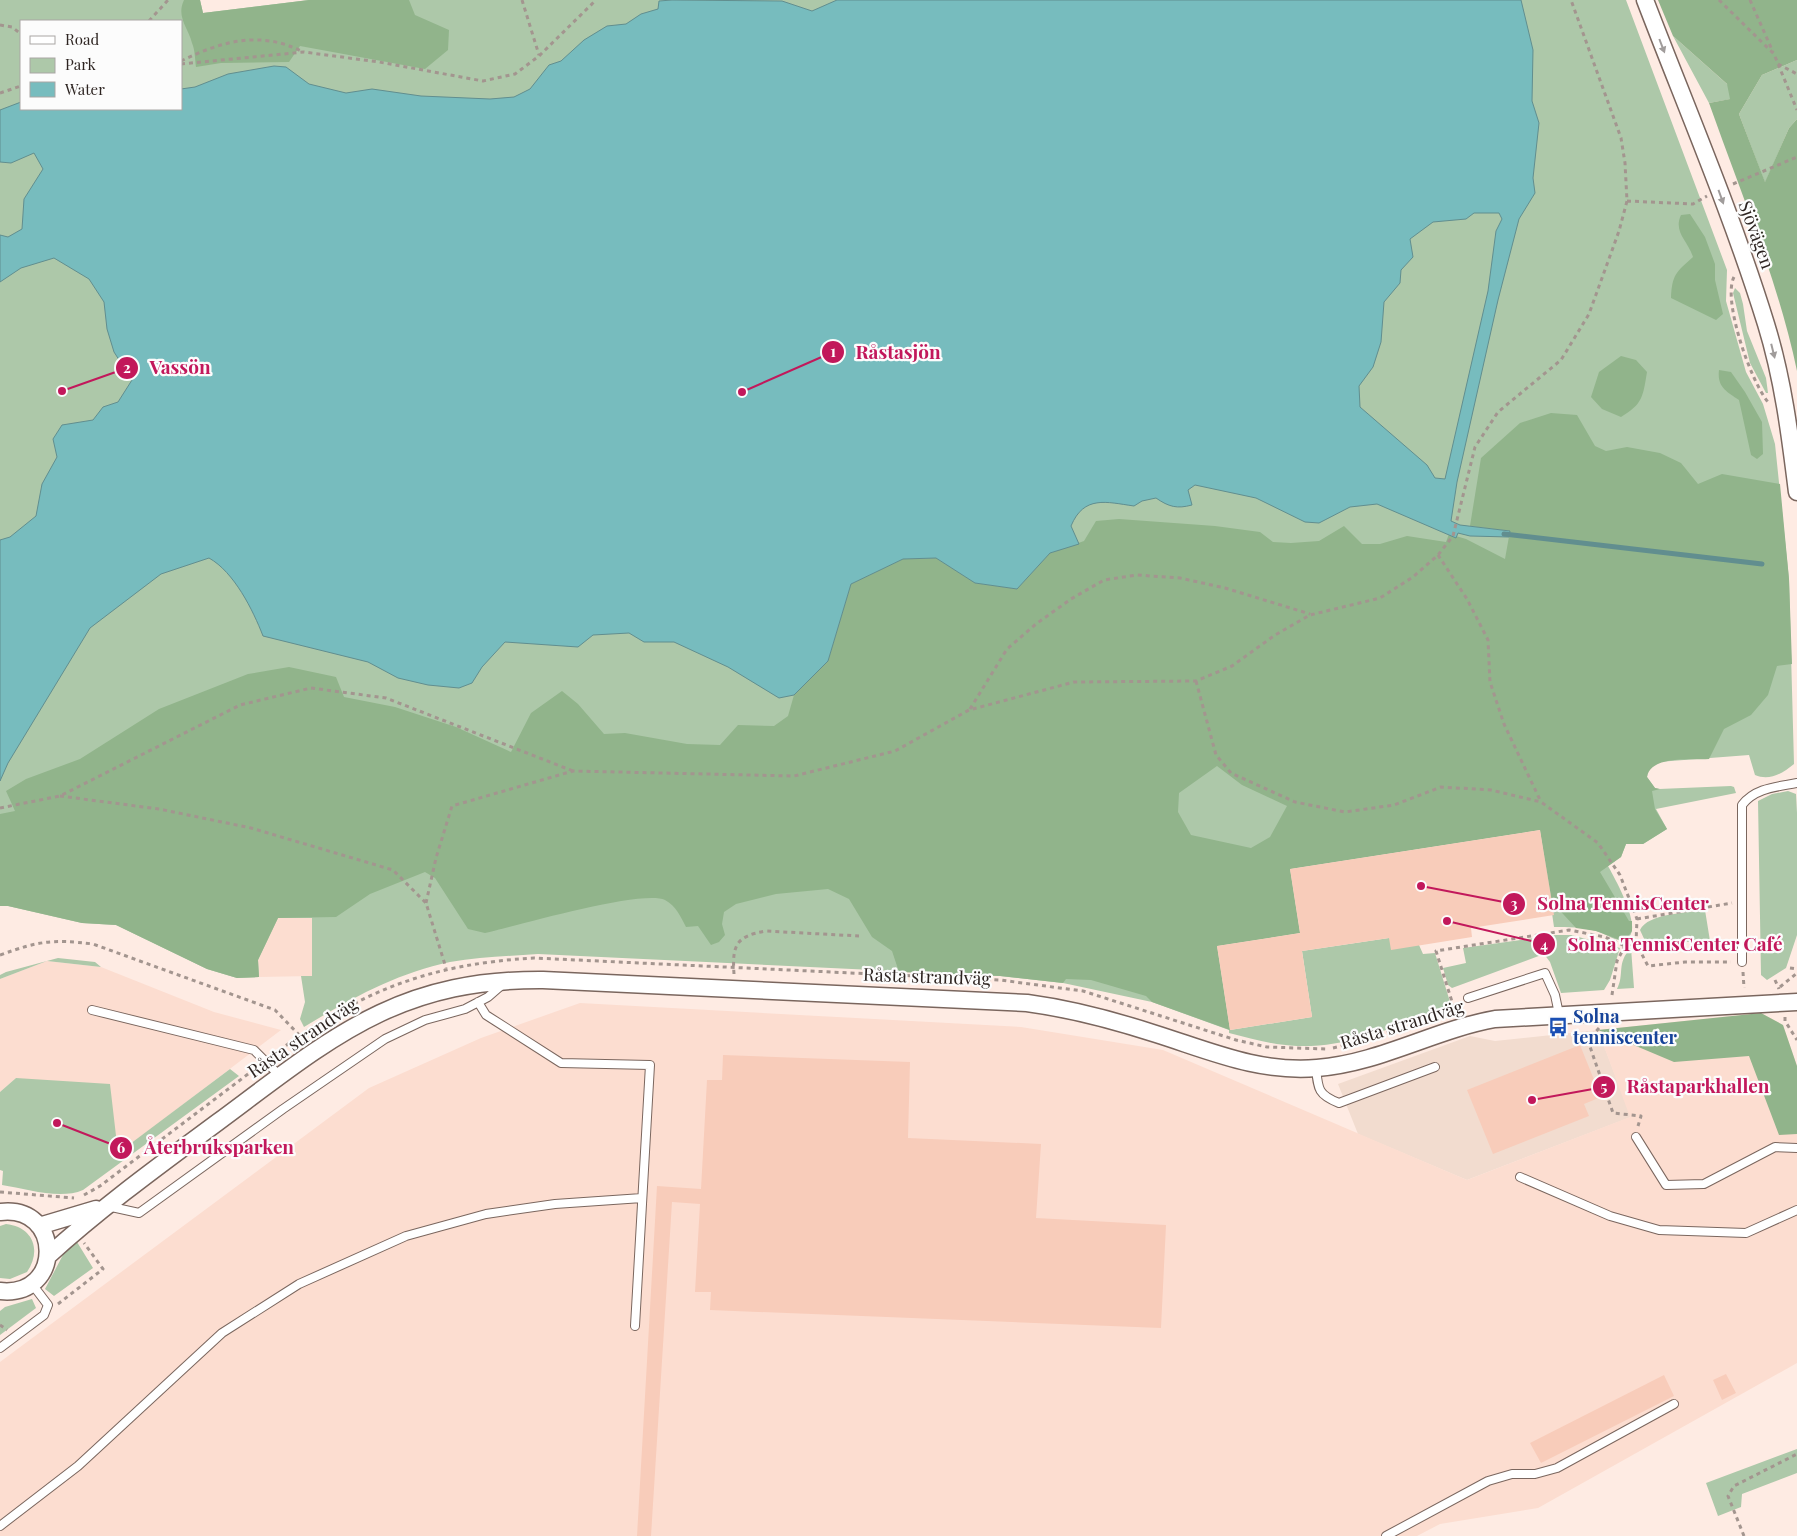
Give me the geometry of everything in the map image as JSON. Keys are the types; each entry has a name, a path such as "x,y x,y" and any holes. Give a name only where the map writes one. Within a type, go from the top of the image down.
{"street":[{"name":"Sjövägen","path":"1645,0 1718,190 1766,324 1785,407 1797,492"},
{"name":"Råsta strandväg","path":"48,1256 106,1205 314,1050 370,1016 419,996 462,986 508,980 994,1000 1054,1006 1122,1024 1236,1061 1262,1067 1316,1068 1371,1059 1471,1023 1496,1018 1797,1002"},
{"name":"Råsta strandväg","path":"40,1226 106,1205"},
{"path":"0,1212 22,1214 40,1226 48,1246 48,1256 40,1277 32,1284 4,1295"}],"lane":[{"path":"1742,962 1742,806 1749,796 1766,788 1797,783"},
{"path":"1468,1002 1545,973 1555,995 1559,1014"},
{"path":"106,1205 139,1213 154,1205 283,1109 385,1039 425,1020 465,1009 488,997 508,980"},
{"path":"478,1002 486,1015 561,1063 650,1066 634,1326"},
{"path":"92,1010 254,1050 280,1076"},
{"path":"1316,1068 1318,1088 1326,1098 1339,1103 1435,1066"},
{"path":"1636,1137 1666,1185 1704,1184 1775,1147 1797,1148"},
{"path":"1520,1177 1610,1216 1658,1230 1746,1233 1797,1210"},
{"path":"0,1526 78,1466 222,1333 299,1284 406,1236 486,1214 555,1204 642,1198"},
{"path":"0,1348 44,1315 48,1305 32,1284"},
{"path":"1386,1536 1488,1481 1512,1474 1535,1474 1557,1468 1674,1404"}],"path":[{"path":"150,20 168,0"},
{"path":"522,0 539,56"},
{"path":"182,62 304,52 379,62 483,81 515,74 539,56 596,0"},
{"path":"426,904 436,858 452,806 574,772 794,776 895,751 969,710 1074,682 1196,681 1232,666 1275,635 1310,614 1380,598 1413,577 1438,555 1454,536 1474,447 1498,412 1561,360 1589,314 1619,231 1627,201 1625,163 1621,138 1571,0"},
{"path":"1719,0 1774,54"},
{"path":"1750,0 1797,110"},
{"path":"0,24 12,27 20,33"},
{"path":"182,61 198,52 247,38 293,47 304,52"},
{"path":"1778,64 1797,74"},
{"path":"0,93 20,86"},
{"path":"1735,274 1730,284 1731,301 1749,368 1762,394 1771,405"},
{"path":"1438,555 1467,599 1488,640 1490,682 1504,724 1541,802"},
{"path":"969,710 1007,649 1036,624 1104,580 1137,575 1180,578 1225,588 1310,614"},
{"path":"1196,681 1216,755 1230,773 1295,802 1345,812 1394,806 1441,787 1491,790 1541,802 1598,843 1620,875 1637,919 1636,942 1648,966 1685,962 1742,962 1744,988"},
{"path":"0,808 60,796 240,705 311,688 386,698 574,772"},
{"path":"60,796 159,809 251,828 394,870 426,904 446,968"},
{"path":"1637,919 1743,901"},
{"path":"1454,1008 1436,951 1569,930 1605,937 1625,946"},
{"path":"735,989 733,952 738,942 751,934 766,932 859,936"},
{"path":"0,955 37,942 63,940 93,944 275,1010 314,1050"},
{"path":"1606,995 1612,995 1617,961 1625,946 1636,942"},
{"path":"0,1192 77,1199 100,1186 300,1035 348,1005 378,991 446,968 489,960 534,958 1000,980 1083,991 1236,1040 1267,1047 1299,1050 1331,1049 1366,1040 1468,1002"},
{"path":"1790,968 1797,969"},
{"path":"1776,980 1779,988 1797,973"},
{"path":"1601,1026 1588,1041 1613,1113 1640,1116"},
{"path":"44,1315 103,1269 76,1231"},
{"path":"1744,1536 1728,1496 1734,1486 1797,1454"}],"shaded area":[{"path":"278,917 312,917 312,976 259,977 258,960"},
{"path":"47,961 101,967 214,1012 281,1030 118,1154 16,1078 0,1092 0,979"},
{"path":"580,1003 1021,1027 1163,1050 1467,1180 1630,1117 1598,1030 1761,1013 1783,1025 1797,1066 1797,1363 1538,1508 1440,1524 1417,1536 0,1536 0,1362 369,1088 481,1038"},
{"path":"1598,1030 1631,1117 1467,1180 1358,1134 1338,1084 1470,1036 1495,1041"}],"green space":[{"path":"0,0 200,0 203,13 309,0 1626,0 1727,270 1726,301 1746,372 1763,404 1775,444 1789,579 1794,764 1785,771 1770,777 1755,775 1749,755 1658,762 1648,771 1647,777 1655,788 1659,789 1731,786 1734,787 1736,793 1656,809 1667,829 1643,844 1626,844 1621,857 1608,866 1628,907 1632,930 1629,937 1618,940 1591,930 1554,927 1540,830 1290,869 1300,933 1217,946 1230,1030 1312,1017 1302,951 1389,938 1419,945 1423,954 1435,953 1451,1005 1395,1027 1357,1039 1317,1046 1297,1046 1271,1043 1229,1033 1229,1030 1152,1002 1063,983 1000,976 538,954 472,959 430,967 374,988 304,1027 300,1019 305,1002 301,976 312,976 312,918 278,918 258,960 259,977 237,978 207,969 116,925 82,923 8,906 0,906"},
{"path":"184,0 200,0 203,13 309,0 409,0 415,15 449,30 448,50 425,69 300,46 289,62 221,63 196,67 193,46 181,12"},
{"path":"1658,0 1797,0 1797,60 1762,75 1739,114 1765,182 1789,128 1797,119 1797,371 1780,303 1769,269 1709,103 1730,99 1727,84 1673,36"},
{"path":"1673,36 1728,85 1731,99 1709,103"},
{"path":"1797,60 1797,119 1789,128 1765,183 1739,114 1762,75"},
{"path":"1690,214 1705,237 1715,264 1715,280 1723,314 1716,320 1671,298 1672,284 1676,274 1693,257 1680,232 1679,226 1681,215"},
{"path":"1735,288 1740,293 1747,331 1766,378 1768,393 1766,393 1750,363 1733,293"},
{"path":"1621,356 1636,360 1647,372 1641,399 1634,408 1621,417 1602,409 1591,397 1599,372"},
{"path":"1719,370 1731,372 1762,422 1763,454 1757,459 1751,455 1739,400 1721,385"},
{"path":"1551,413 1577,415 1595,446 1606,451 1627,447 1660,453 1681,463 1698,484 1722,474 1780,484 1789,579 1792,664 1777,666 1768,695 1751,715 1724,729 1709,759 1673,760 1656,765 1650,770 1647,777 1655,788 1660,789 1652,791 1655,809 1667,829 1643,844 1626,844 1621,857 1600,872 1629,921 1632,921 1632,931 1627,938 1620,940 1596,931 1576,928 1552,902 1540,830 1290,869 1300,933 1217,946 1230,1030 1152,1002 1146,996 1091,980 1066,979 1063,983 1000,976 899,972 892,951 872,937 849,899 828,889 776,894 736,904 724,912 722,924 725,935 719,942 711,945 698,926 686,927 678,912 669,902 652,898 606,904 485,933 468,929 435,878 425,872 370,894 336,917 278,918 258,960 259,977 237,978 207,969 116,925 82,923 8,906 0,906 0,814 15,811 6,791 26,779 80,759 159,709 248,674 289,667 336,677 344,697 395,707 456,727 511,752 531,713 562,691 578,704 604,734 625,733 687,744 720,745 738,725 774,726 788,716 794,695 828,661 851,584 903,559 936,558 975,583 1017,589 1050,553 1084,541 1096,521 1119,519 1215,526 1260,532 1273,542 1291,543 1319,541 1344,526 1362,544 1380,544 1407,536 1446,542 1449,534 1466,539 1505,559 1510,531 1470,526 1481,458 1520,423","holes":["1217,766 1242,785 1287,806 1270,837 1251,848 1191,835 1178,812 1179,793"]},
{"path":"1788,791 1796,794 1797,935 1786,968 1767,980 1761,975 1758,801 1772,794"},
{"path":"1705,910 1710,941 1646,943 1640,930 1644,924 1660,917"},
{"path":"1556,935 1571,935 1620,948 1610,980 1604,990 1561,993 1550,962 1544,954 1452,988 1448,985 1443,968 1466,963 1463,948"},
{"path":"1631,948 1634,988 1617,989 1622,964 1626,953"},
{"path":"58,958 95,962 101,967 47,961 0,979 0,975 6,972"},
{"path":"1761,1013 1783,1025 1797,1066 1797,1134 1779,1135 1749,1056 1674,1062 1598,1030"},
{"path":"230,1069 239,1076 83,1190 74,1193 54,1194 2,1185 3,1171 0,1170 0,1092 16,1078 110,1084 118,1153"},
{"path":"6,1224 23,1230 32,1241 34,1248 32,1264 27,1272 10,1279 0,1278 0,1226"},
{"path":"77,1242 93,1268 54,1296 45,1289 64,1253"},
{"path":"32,1299 36,1308 0,1335 0,1311 5,1307"},
{"path":"1797,1449 1797,1473 1742,1494 1741,1507 1718,1516 1706,1483"}],"water":[{"path":"672,0 782,1 812,11 837,0 1521,0 1533,50 1532,101 1539,123 1533,178 1535,193 1519,219 1498,300 1457,482 1451,521 1460,525 1510,531 1509,537 1470,536 1458,533 1456,538 1377,504 1350,507 1319,523 1305,522 1256,498 1195,485 1188,490 1192,505 1187,506 1173,506 1156,498 1142,501 1134,506 1105,502 1097,503 1082,509 1071,526 1079,544 1050,553 1017,589 975,583 936,558 903,559 851,584 828,661 794,695 779,698 728,667 674,642 644,642 629,633 593,635 578,647 505,642 482,667 472,683 459,688 428,685 398,678 368,662 263,636 242,593 227,572 209,558 161,574 90,628 8,763 0,781 0,540 10,537 36,516 42,484 57,457 53,439 62,425 93,420 103,407 118,402 132,380 114,352 107,329 104,302 89,279 54,258 21,268 0,282 0,235 8,237 22,229 24,199 43,169 34,153 11,163 0,162 0,110 20,102 20,110 182,110 182,89 195,87 228,74 274,66 286,67 309,84 346,93 372,89 421,96 490,99 514,97 530,89 549,65 561,61 584,40 607,26 626,24 641,14 658,9 659,1","holes":["1474,213 1499,213 1502,219 1496,231 1488,291 1445,479 1435,478 1427,465 1360,407 1359,386 1373,367 1381,342 1384,302 1400,283 1401,270 1413,257 1410,239 1433,222 1466,219"]}],"building":[{"path":"1540,830 1554,915 1471,928 1472,937 1391,950 1389,938 1302,951 1312,1017 1230,1030 1217,946 1300,933 1290,869"},
{"path":"1580,1045 1601,1097 1584,1104 1589,1116 1493,1154 1467,1090"},
{"path":"723,1055 910,1062 908,1138 1041,1144 1036,1218 1166,1225 1161,1328 710,1310 711,1292 695,1292 700,1204 672,1202 651,1536 637,1536 657,1186 701,1189 707,1080 722,1080"},
{"path":"1726,1374 1736,1393 1722,1400 1713,1380"},
{"path":"1664,1375 1674,1396 1541,1463 1530,1443"}],"waterway":[{"path":"1504,534 1762,564"}],"place":[{"name":"Vassön","path":"62,391"},
{"name":"Råstasjön","path":"742,392"},
{"name":"Solna TennisCenter","path":"1421,886"},
{"name":"Solna TennisCenter Café","path":"1447,921"},
{"name":"Solna tenniscenter","path":"1558,1027"},
{"name":"Råstaparkhallen","path":"1532,1100"},
{"name":"Återbruksparken","path":"57,1123"}]}
